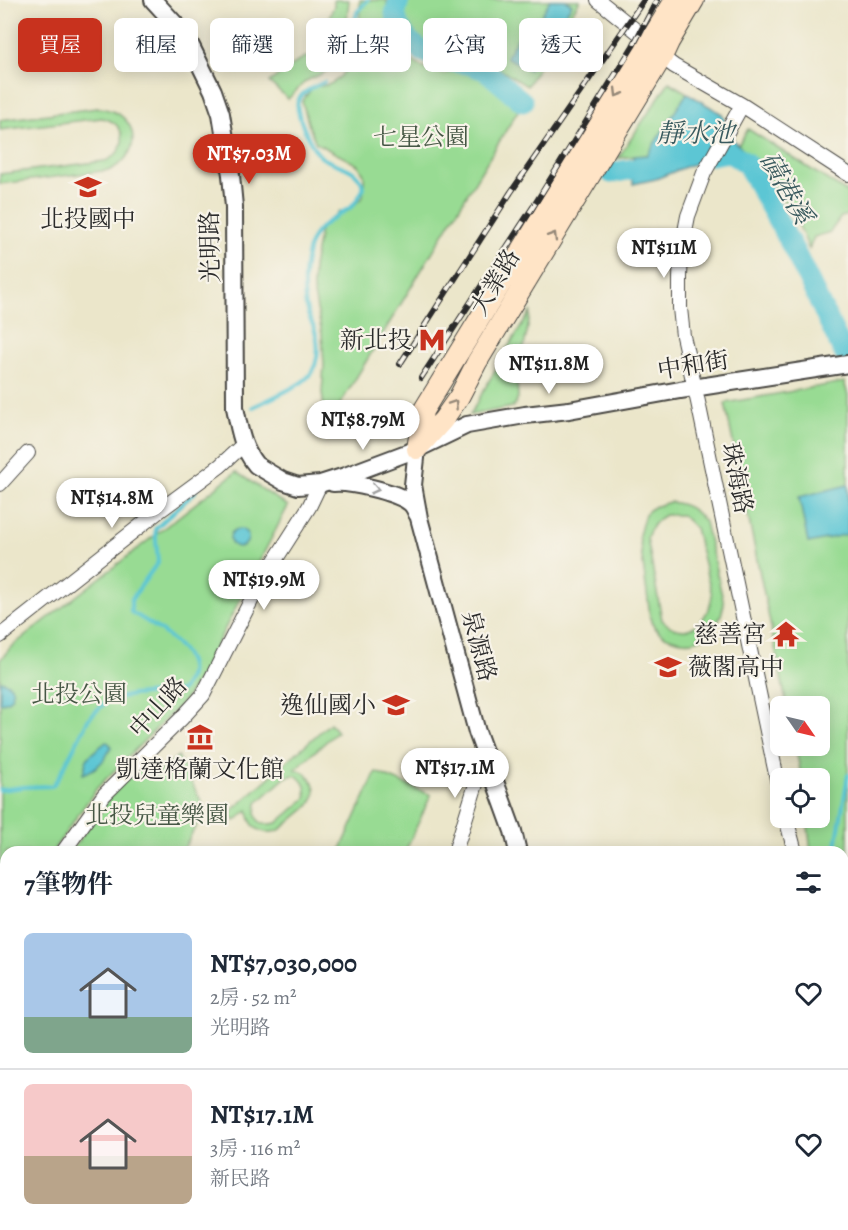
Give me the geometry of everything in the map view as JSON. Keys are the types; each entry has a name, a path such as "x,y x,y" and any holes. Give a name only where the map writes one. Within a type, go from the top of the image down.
{"main road":[{"name":"大業路","path":"417,449 443,420 459,397 655,50 675,0"},
{"name":"大業路","path":"655,50 669,42 694,0"}],"street":[{"name":"光明路","path":"153,0 186,36 213,91 220,114 234,207 235,407 244,444"},
{"path":"598,0 639,33 674,66 742,105 848,174"},
{"name":"珠海路","path":"742,105 704,173 688,216 681,252 680,308 683,336 775,768"},
{"name":"中和街","path":"417,449 467,425 843,365"},
{"path":"0,636 163,507 220,466 244,444 256,465 283,481 298,486 339,482 395,495 411,503 419,518"},
{"path":"320,484 417,449"},
{"name":"泉源路","path":"417,449 413,485 419,518 477,732 517,846"},
{"path":"0,484 28,453"},
{"name":"中山路","path":"67,846 104,795 203,695 258,587 309,507 320,484"},
{"path":"457,846 485,755"},
{"path":"789,828 793,846"}],"green space":[{"path":"334,0 349,0 347,18 329,18"},
{"name":"七星公園","path":"360,0 387,0 387,18 360,18"},
{"path":"402,0 580,0 569,18 519,18 519,72 536,72 527,86 504,72 507,72 507,18 423,18 423,44 411,32 411,18 403,18"},
{"path":"306,57 306,72 326,72 306,81 288,99 269,82 283,72 294,72 294,64"},
{"name":"七星公園","path":"411,60 423,68 423,72 477,73 522,104 330,421 324,412 322,334 313,289 313,267 320,230 338,212 348,211 363,197 364,174 358,165 316,143 302,101 313,87 328,85 343,72 411,72"},
{"path":"669,82 722,114 647,155 618,158"},
{"path":"97,108 121,116 129,124 133,143 121,163 110,170 0,184 0,174 105,161 118,151 122,138 117,126 102,118 0,130 0,120"},
{"path":"748,129 848,193 848,215 841,217 830,232 814,237 809,249 793,212 755,161 738,145"},
{"path":"531,311 517,382 516,403 513,407 470,415 507,349"},
{"path":"844,382 848,395 848,846 810,846 808,828 830,828 830,768 800,768 797,756 830,756 830,696 785,696 725,403"},
{"name":"北投公園","path":"236,472 288,506 201,675 184,701 97,788 56,846 0,846 0,660 11,647"},
{"path":"670,502 681,504 694,510 705,522 724,604 718,622 707,635 700,639 683,641 669,638 658,631 651,622 639,535 645,514 653,507","holes":["682,515 695,528 712,595 706,613 695,626 688,629 671,627 662,620 647,538 653,525 661,517"]},
{"path":"330,723 337,732 295,769 310,777 313,782 315,793 306,808 281,829 271,832 256,828 248,810 235,821 228,814","holes":["295,775 303,782 306,798 277,823 263,824 256,815 257,803 286,777"]},
{"name":"北投兒童樂園","path":"178,756 205,809 185,846 75,846 107,800 139,766 152,777"},
{"path":"376,772 431,795 408,846 342,846"}],"water":[{"path":"550,0 565,0 572,4 563,18 540,18"},
{"path":"519,36 519,64 507,55"},
{"name":"靜水池","path":"687,93 722,114 734,141 743,150 734,163 725,158 690,165 656,179 633,184 634,156 647,155"},
{"path":"848,485 848,534 808,543 799,497"},
{"path":"239,529 247,534 248,538 243,546 239,547 231,542 230,538 235,530"},
{"path":"0,681 10,685 13,692 10,699 0,703"},
{"path":"106,742 111,747 106,756 97,767 83,774 89,757"}],"waterway":[{"path":"356,18 357,12 368,0"},
{"name":"磺港溪","path":"399,0 395,14 399,27 408,40 431,55 485,70 523,102"},
{"path":"253,407 296,386 312,371 318,350 314,328 305,303 305,263 309,247 320,228 351,207 364,188 352,171 320,156 308,138 301,121 297,106 300,97 324,82"},
{"name":"磺港溪","path":"712,155 728,152 746,163 793,248 848,361"},
{"name":"磺港溪","path":"611,173 661,164"},
{"path":"0,790 52,786 59,777 89,718 108,700 133,695 181,691 190,674 190,664 186,655 170,637 131,612 131,600 158,562 155,529 195,492"},
{"path":"836,846 848,775"}],"railway":[{"path":"400,364 511,192 644,0"},
{"path":"421,378 533,207 633,46 657,0"}],"place":[{"name":"北投國中","path":"88,187"},
{"name":"新北投","path":"432,340"},
{"name":"慈善宮","path":"786,634"},
{"name":"薇閣高中","path":"668,667"},
{"name":"逸仙國小","path":"396,705"},
{"name":"凱達格蘭文化館","path":"200,737"}]}
